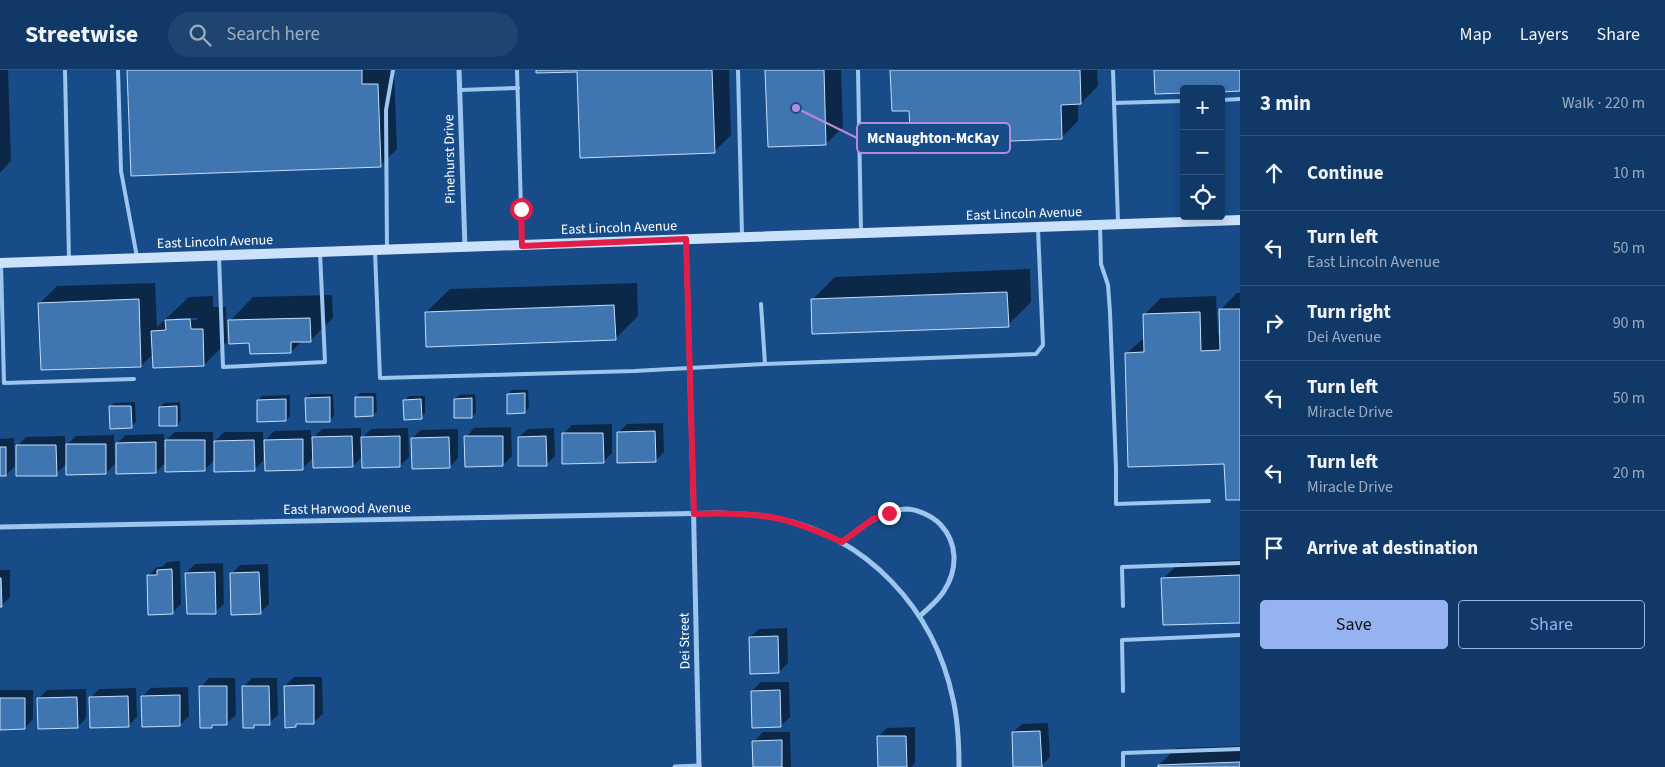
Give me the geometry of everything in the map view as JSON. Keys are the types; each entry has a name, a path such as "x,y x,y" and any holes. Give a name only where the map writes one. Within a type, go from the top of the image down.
{"street":[{"name":"Pinehurst Drive","path":"459,70 465,248"},
{"name":"East Lincoln Avenue","path":"1,263 1240,220"},
{"name":"Dei Street","path":"686,239 699,767"},
{"path":"842,542 873,519 889,513 906,509 924,513 936,519 946,531 953,545 953,570 945,590 920,616"},
{"name":"East Harwood Avenue","path":"0,527 694,514 739,514 775,518 811,529 842,542 864,557 909,600 920,616 940,654 949,682 957,721 959,767"},
{"path":"675,767 699,767"}],"lane":[{"path":"65,70 69,261"},
{"path":"118,70 121,172 137,259"},
{"path":"387,250 386,110 393,70"},
{"path":"517,70 522,246"},
{"path":"738,70 742,238"},
{"path":"858,70 861,234"},
{"path":"1113,70 1118,225"},
{"path":"460,90 518,88"},
{"path":"1225,100 1240,99"},
{"path":"1114,103 1180,101"},
{"path":"1100,225 1101,264 1108,285 1110,312 1116,504 1209,501"},
{"path":"375,250 380,378 634,371 690,367 1036,354 1043,345 1038,227"},
{"path":"220,256 223,367 324,362 320,252"},
{"path":"1,263 4,383 134,379"},
{"path":"761,304 765,364"},
{"path":"1123,606 1122,567 1240,563"},
{"path":"1123,691 1122,640 1240,635"},
{"path":"1124,767 1123,753 1240,749"}],"building":[{"path":"127,70 362,70 362,84 378,84 381,167 131,176"},
{"path":"536,70 712,70 715,153 580,158 577,72 536,73"},
{"path":"765,70 824,70 826,145 768,147"},
{"path":"890,70 1080,70 1081,104 1061,105 1062,139 911,145 909,111 892,111"},
{"path":"1154,70 1240,70 1240,91 1225,92 1225,85 1180,85 1180,93 1155,94"},
{"path":"1007,292 1009,327 812,334 811,299"},
{"path":"139,299 141,367 41,370 38,303"},
{"path":"614,305 616,340 426,347 425,312"},
{"path":"1219,309 1240,309 1240,500 1226,500 1224,464 1128,467 1125,353 1144,352 1143,314 1200,312 1201,351 1220,350"},
{"path":"310,318 311,342 291,342 291,353 250,354 249,343 229,344 228,320"},
{"path":"190,319 191,329 203,329 204,366 153,368 151,331 166,330 165,320"},
{"path":"525,393 525,413 507,414 507,394"},
{"path":"330,397 330,422 306,422 305,398"},
{"path":"355,397 373,397 373,416 355,417"},
{"path":"472,398 472,418 454,418 454,399"},
{"path":"286,399 286,421 257,422 257,400"},
{"path":"421,399 422,419 404,420 403,400"},
{"path":"109,406 131,406 132,428 110,429"},
{"path":"177,406 177,426 159,426 159,407"},
{"path":"655,431 656,462 617,463 617,432"},
{"path":"562,433 603,433 604,463 562,464"},
{"path":"352,436 353,467 313,468 312,437"},
{"path":"400,436 400,467 362,468 361,437"},
{"path":"464,436 503,436 503,466 465,467"},
{"path":"546,436 547,466 518,466 518,437"},
{"path":"449,437 450,468 412,469 411,438"},
{"path":"303,439 303,470 265,471 264,440"},
{"path":"165,440 205,440 205,471 165,472"},
{"path":"254,440 255,471 214,472 214,441"},
{"path":"156,442 156,473 116,474 116,443"},
{"path":"66,444 106,444 106,474 66,475"},
{"path":"16,445 56,445 57,476 16,476"},
{"path":"0,447 6,447 6,476 0,476"},
{"path":"172,569 173,614 148,615 147,575 157,575 157,570"},
{"path":"215,572 216,614 187,614 185,573"},
{"path":"259,572 261,614 231,615 230,573"},
{"path":"1240,575 1240,623 1163,625 1161,578"},
{"path":"1,578 2,607 0,607"},
{"path":"778,636 779,673 750,674 749,637"},
{"path":"314,685 314,724 296,724 296,727 285,728 284,686"},
{"path":"199,686 227,686 227,725 212,725 212,728 200,728"},
{"path":"242,686 269,686 270,725 254,725 254,728 243,728"},
{"path":"780,690 781,727 752,728 751,691"},
{"path":"180,695 180,726 142,727 141,696"},
{"path":"128,696 129,727 90,728 89,697"},
{"path":"77,697 78,728 38,729 37,698"},
{"path":"0,698 25,698 25,729 0,730"},
{"path":"1040,731 1042,767 1013,767 1012,732"},
{"path":"877,736 906,736 907,767 878,767"},
{"path":"782,740 782,767 753,767 752,741"},
{"path":"1240,762 1240,767 1158,767 1158,765"}],"place":[{"name":"McNaughton-McKay","path":"796,108"}],"route":[{"path":"521,209 522,246 686,239 694,514 719,513 775,518 795,523 842,542 873,519 889,513"}]}
